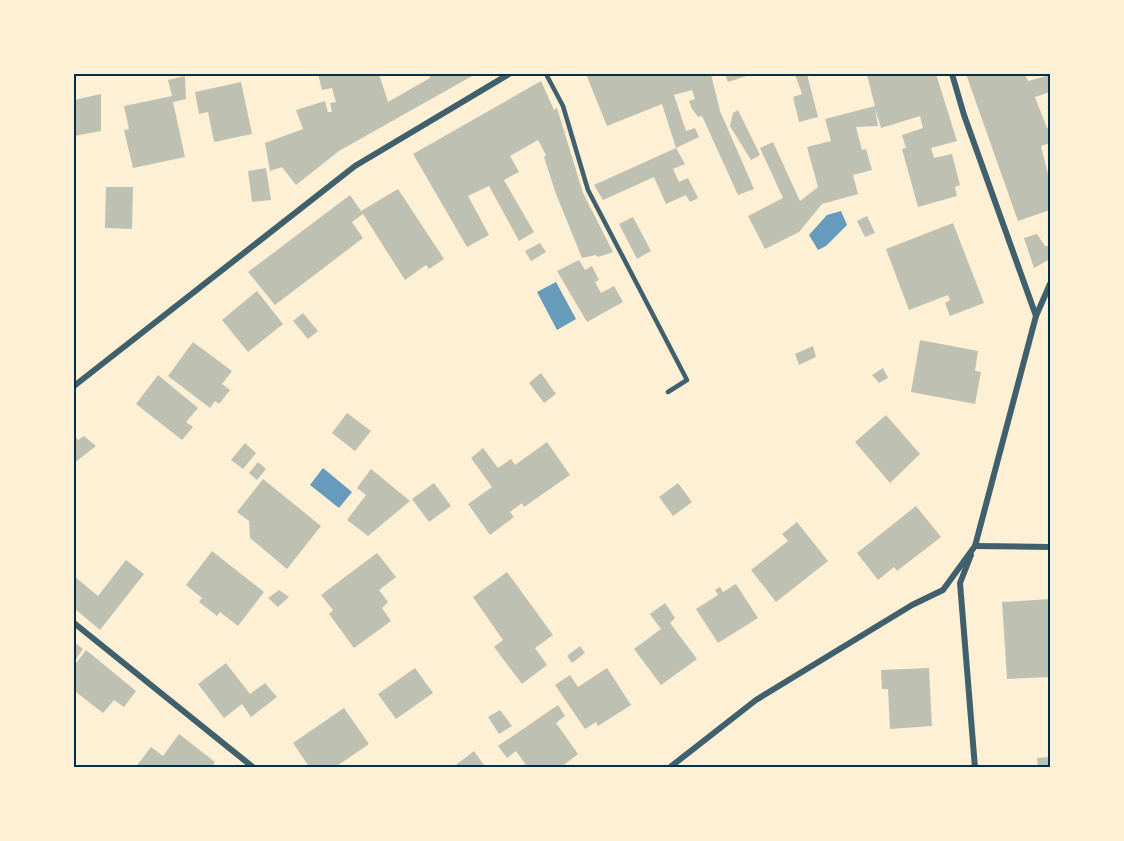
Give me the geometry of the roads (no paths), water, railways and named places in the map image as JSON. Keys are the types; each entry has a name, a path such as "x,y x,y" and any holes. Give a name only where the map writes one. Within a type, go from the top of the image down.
{"street":[{"path":"74,386 356,166 509,74"},
{"path":"952,74 964,115 1035,316"},
{"path":"975,768 960,583 975,546 1035,316 1050,284"},
{"path":"975,546 1050,547"},
{"path":"669,768 756,700 912,605 943,590 975,546"},
{"path":"74,623 254,768"}],"lane":[{"path":"546,74 563,106 588,190 687,380 668,392"}],"water":[{"path":"841,211 847,225 826,246 818,250 809,235 827,215"},
{"path":"556,282 576,319 557,330 537,292"},
{"path":"323,468 352,492 339,508 310,485"}]}
